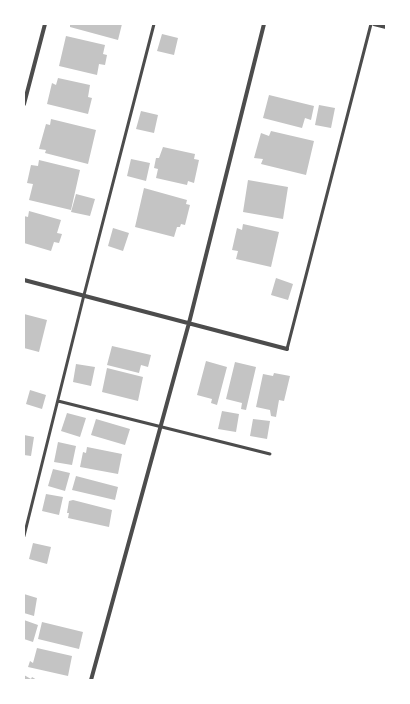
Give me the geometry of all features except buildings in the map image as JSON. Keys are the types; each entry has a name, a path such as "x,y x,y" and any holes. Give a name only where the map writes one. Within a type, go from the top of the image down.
{"street":[{"path":"24,104 26,86 45,24"},
{"path":"91,680 189,323 264,24"},
{"path":"374,24 386,27"},
{"path":"24,280 287,349"}],"lane":[{"path":"24,536 154,24"},
{"path":"287,349 371,24"},
{"path":"58,401 270,454"}]}
